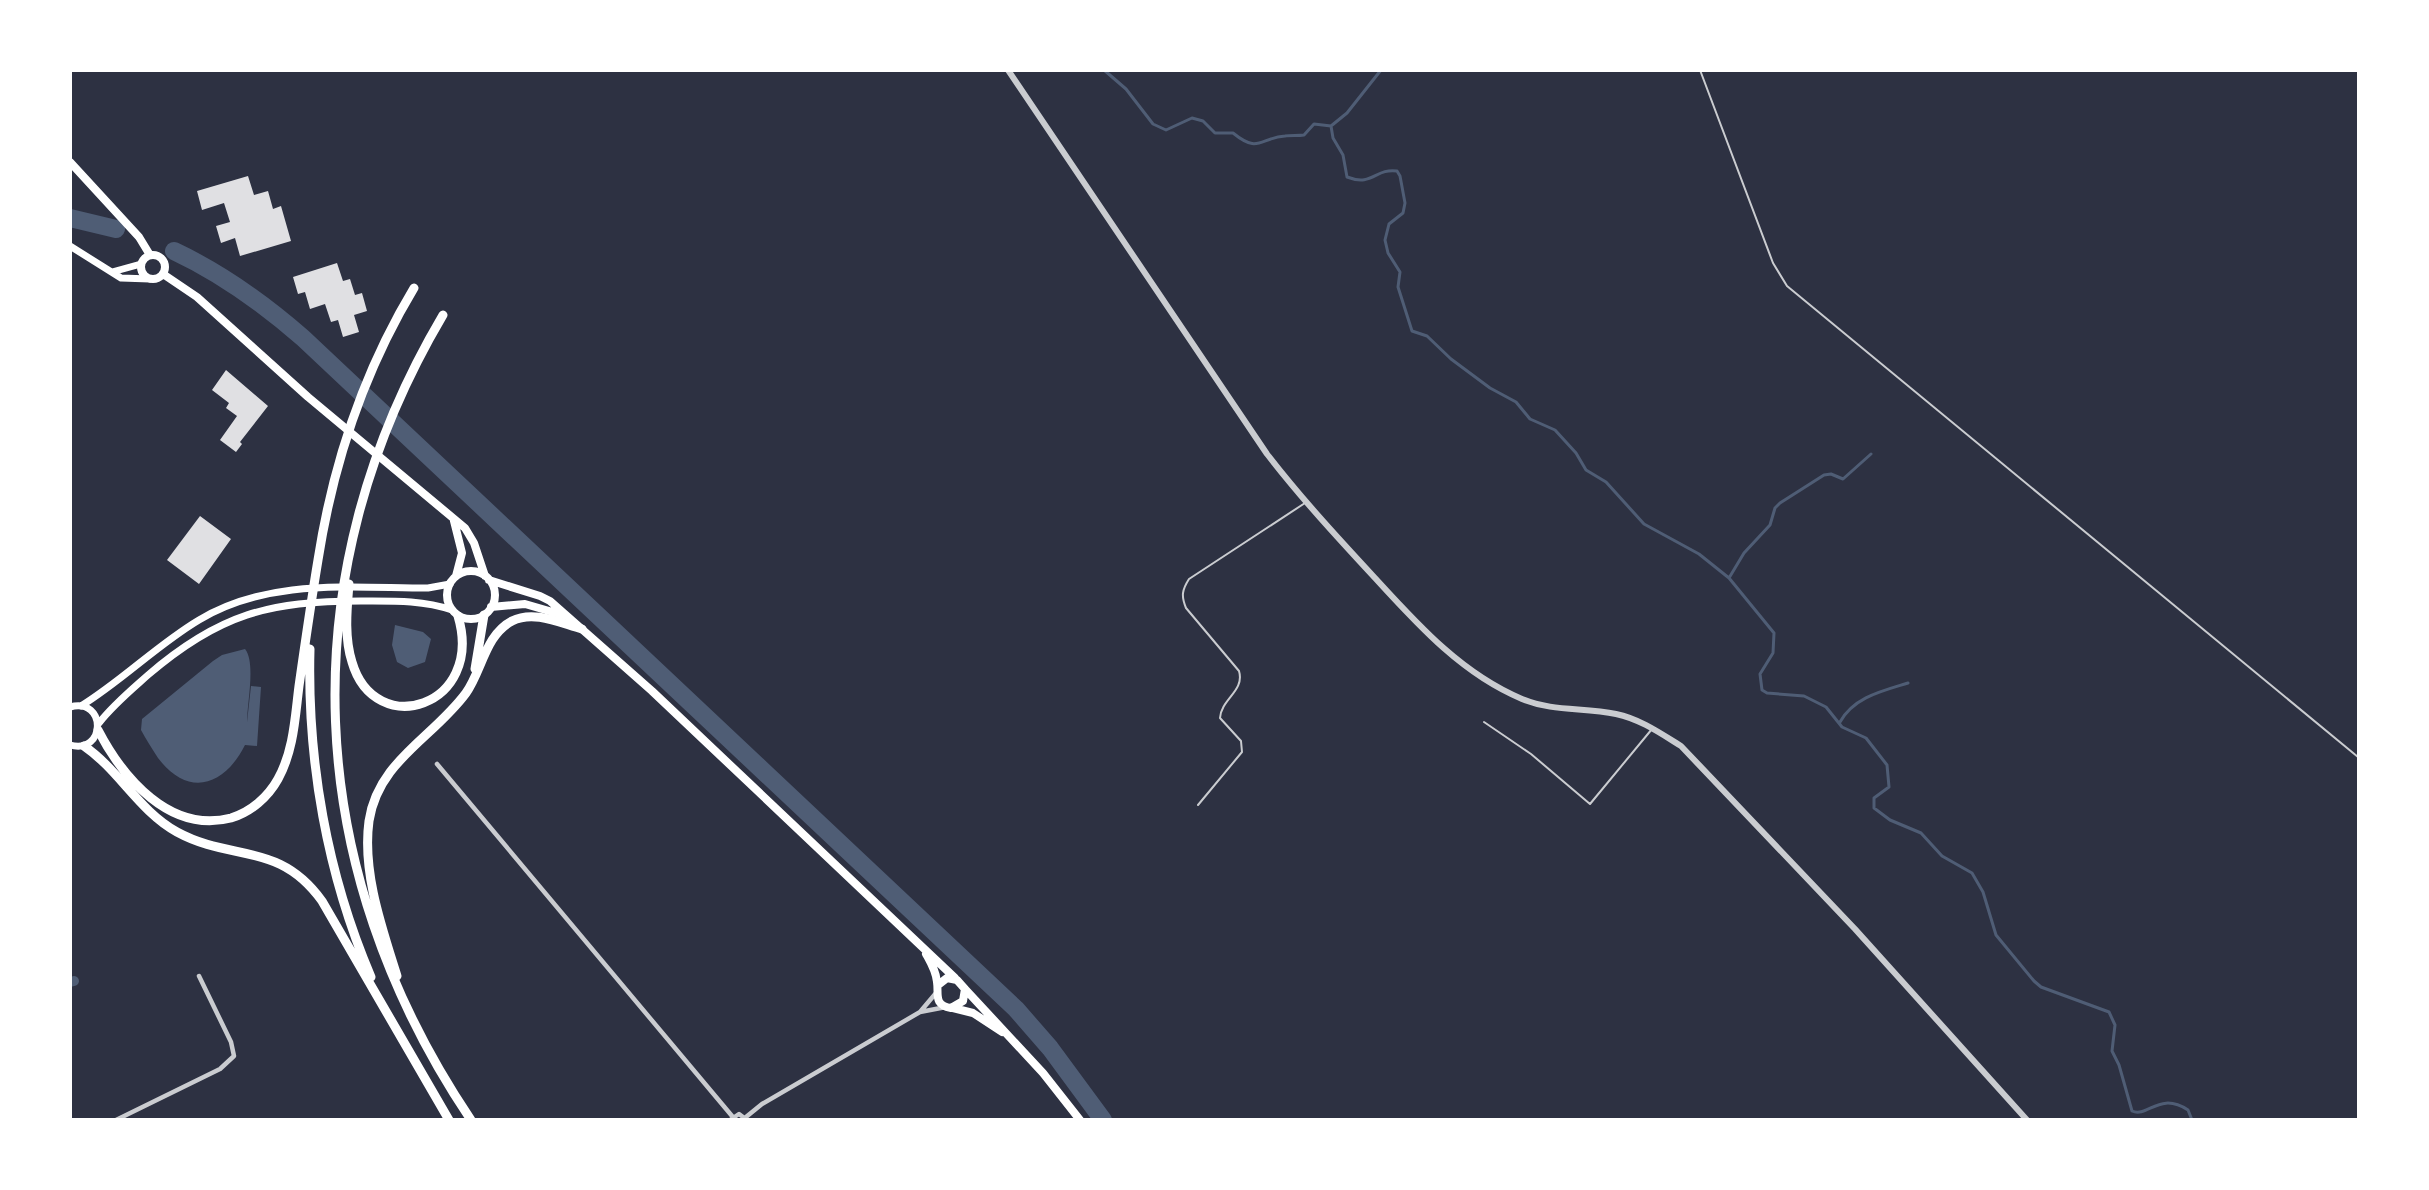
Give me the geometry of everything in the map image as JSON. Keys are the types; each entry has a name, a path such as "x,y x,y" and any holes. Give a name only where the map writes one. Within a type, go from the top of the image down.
{"highway":[{"path":"99,726 118,763 146,794 165,808 199,821 236,817 263,798 283,770 292,739 307,655 315,580 336,473 375,360 414,288"},
{"path":"443,315 404,384 373,461 354,529 343,586 336,654 337,750 348,832 376,936 411,1018 471,1119"},
{"path":"354,529 348,609 350,655 359,679 375,696 396,705 425,703 445,690 459,667 464,642 455,613"},
{"path":"470,686 484,615"},
{"path":"411,1018 374,893 368,847 369,819 376,795 390,771 455,706 470,686 493,639 500,630 514,620 540,618 582,629"},
{"path":"307,655 314,752 333,862 368,969 406,1049"},
{"path":"75,746 98,756 146,809 177,832 202,842 269,858 300,877 322,901 406,1049 449,1119"}],"main road":[{"path":"70,162 140,237 150,255"},
{"path":"70,246 128,280 158,279 163,274 164,261 158,256 150,255"},
{"path":"112,272 141,264 150,255"},
{"path":"141,264 142,273 150,279"},
{"path":"75,746 95,738 99,726 117,702 185,646 215,627 253,611 294,603 419,602 473,619 484,615 491,607 494,593 471,536 197,297 163,274"},
{"path":"454,521 462,553 456,576 450,584 447,595 455,613"},
{"path":"456,576 473,571 540,596 582,629 669,706 955,978 1043,1073 1080,1119"},
{"path":"70,707 81,706 192,624 217,610 251,597 293,589 428,588 450,584"},
{"path":"491,607 525,604 567,617"},
{"path":"81,706 94,713 99,726"},
{"path":"922,948 932,964 939,1003 973,1013 1007,1035"},
{"path":"937,989 947,978 955,978"},
{"path":"950,1007 963,1001 965,989"}],"street":[{"path":"1008,70 1267,454 1305,503 1435,642 1482,676 1521,699 1548,708 1615,714 1653,728 1689,755 1855,929 2027,1119"},
{"path":"437,764 731,1118 739,1114 747,1118 762,1104 920,1012 950,1007"},
{"path":"116,1119 220,1070 234,1056 231,1042 199,976"},
{"path":"920,1012 937,989"}],"lane":[{"path":"1700,70 1773,262 1787,286 2358,757"},
{"path":"1198,805 1242,753 1243,746 1238,737 1220,718 1222,708 1237,689 1240,677 1239,671 1186,608 1182,598 1184,588 1189,579 1305,503"},
{"path":"1484,722 1532,754 1590,804 1653,728"}],"water":[{"path":"395,625 423,632 431,639 425,662 408,668 397,662 392,645"},
{"path":"245,649 250,663 247,722 251,686 261,687 257,746 245,745 237,759 217,778 206,782 182,779 170,771 158,758 141,730 142,719 213,661 222,655"}],"building":[{"path":"248,176 254,195 268,191 273,209 281,206 291,241 240,256 235,238 221,243 216,226 230,222 224,203 202,210 197,191"},
{"path":"337,263 343,281 350,279 355,295 362,293 367,311 354,315 359,332 343,337 338,320 331,322 325,304 310,309 305,292 298,294 293,277"},
{"path":"226,370 268,406 240,442 242,444 236,452 220,440 237,416 226,408 229,403 212,390"},
{"path":"200,516 231,539 199,584 167,560"}],"waterway":[{"path":"1104,70 1126,89 1153,124 1166,130 1192,118 1203,121 1215,133 1233,133 1248,143 1254,144 1276,137 1304,135 1314,124 1331,126 1347,113 1381,70"},
{"path":"1331,126 1333,138 1343,155 1347,177 1363,180 1390,171 1397,171 1400,176 1405,203 1403,213 1389,224 1385,240 1388,253 1400,272 1398,287 1412,331 1427,336 1451,359 1490,388 1516,402 1530,419 1555,430 1576,453 1586,470 1606,482 1644,524 1699,554 1729,578 1774,633 1773,653 1760,674 1762,690 1767,693 1804,696 1826,707 1842,727 1866,738 1887,765 1889,787 1874,798 1874,808 1890,820 1921,833 1942,856 1972,873 1983,892 1996,935 2034,981 2041,987 2109,1012 2115,1025 2112,1051 2119,1065 2132,1111 2143,1111 2169,1103 2188,1110 2192,1120"},
{"path":"70,218 116,229"},
{"path":"174,251 242,290 303,338 1016,1009 1050,1048 1103,1120"},
{"path":"1729,578 1744,553 1770,525 1775,508 1780,503 1824,475 1831,474 1843,479 1871,454"},
{"path":"1840,722 1846,713 1861,701 1879,692 1908,683"},
{"path":"70,982 74,981"}]}
